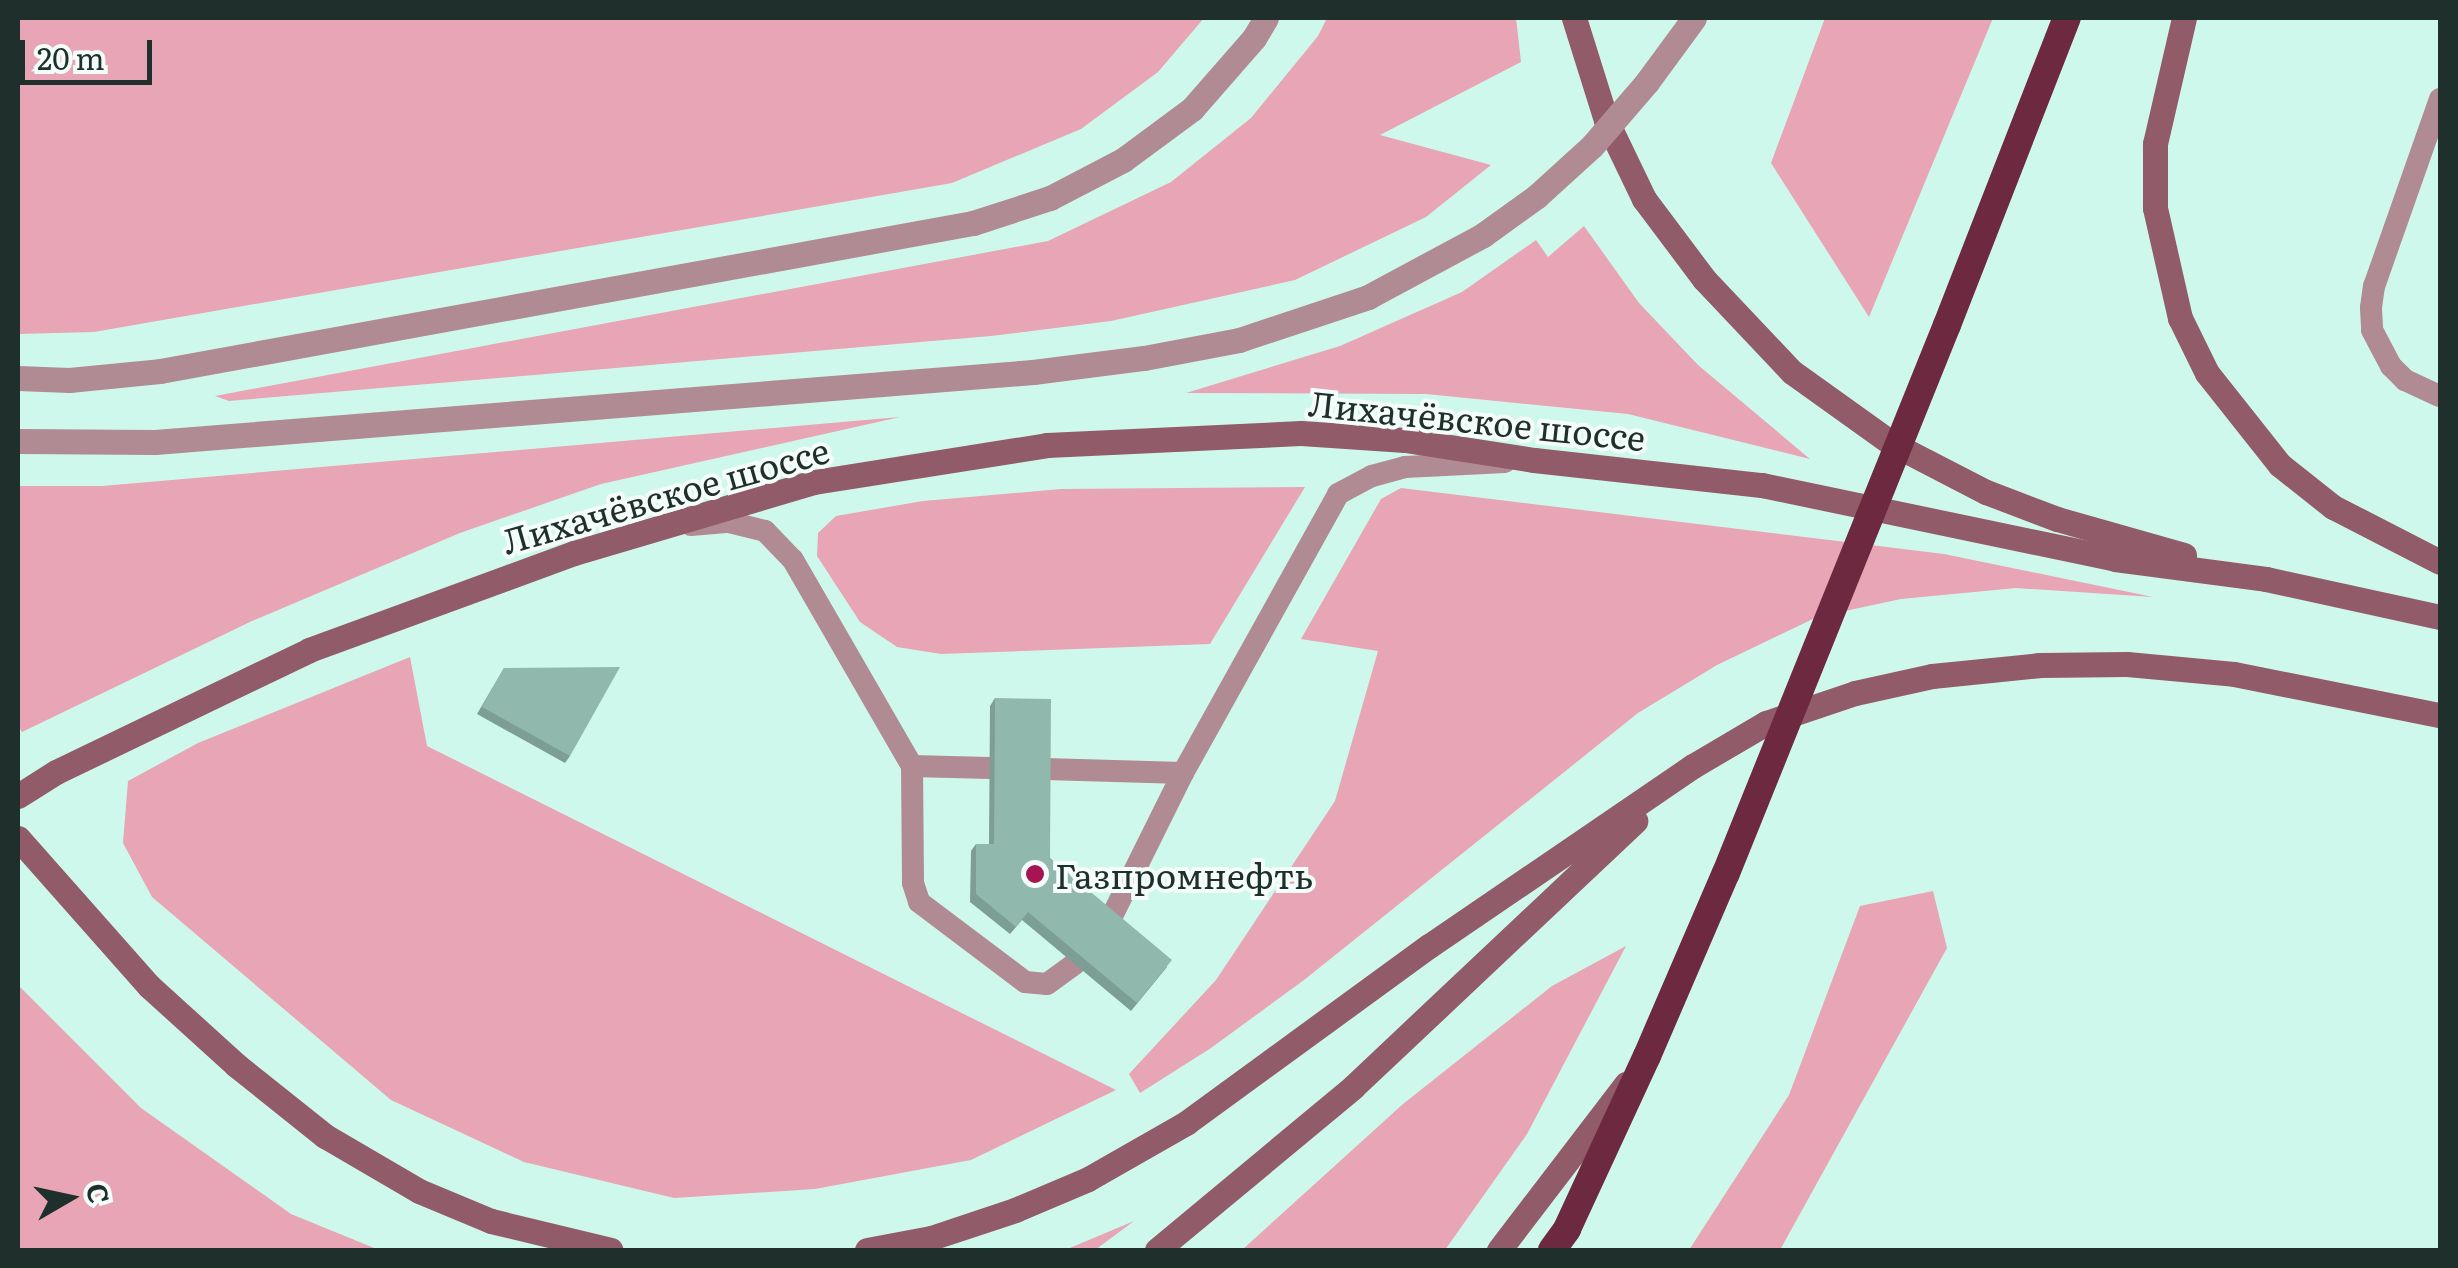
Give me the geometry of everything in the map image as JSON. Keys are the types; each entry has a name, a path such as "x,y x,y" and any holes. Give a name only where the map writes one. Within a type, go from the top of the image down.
{"highway":[{"path":"1552,1250 1567,1229 1647,1056 1726,873 2067,18"}],"main road":[{"path":"1574,18 1606,120 1644,199 1704,279 1792,372 1890,443 1986,492 2057,519 2266,579"},
{"path":"2184,18 2155,144 2155,208 2180,318 2207,373 2280,464 2333,507 2440,562"},
{"name":"Лихачёвское шоссе","path":"18,796 108,746 309,650 418,607 654,528 814,482 1047,444 1302,433 1405,440 1534,460 1762,485 2115,559 2266,579 2440,617"},
{"path":"867,1250 931,1238 1015,1210 1088,1179 1186,1123 1428,946 1693,766 1766,723 1855,693 1932,676 2040,665 2127,664 2234,674 2440,716"},
{"path":"1157,1250 1353,1088 1693,766"},
{"path":"18,838 149,986 236,1066 326,1136 418,1191 492,1222 611,1250"},
{"path":"1499,1250 1647,1056"}],"street":[{"path":"18,378 68,380 160,371 974,223 1050,198 1123,160 1192,109 1254,38 1266,18"},
{"path":"18,440 155,442 1033,372 1144,358 1238,340 1368,297 1483,235 1537,196 1592,146 1647,82 1694,18"}],"lane":[{"path":"2440,99 2374,286 2370,308 2372,330 2391,366 2422,390 2440,396"},
{"path":"1110,920 1183,772 1338,494 1372,476 1405,468 1534,460"},
{"path":"654,528 729,522 765,531 794,560 912,766 914,883 920,902 932,916 1026,982 1047,984 1075,964"},
{"path":"912,766 989,768"},
{"path":"1045,769 1183,772"}],"shaded area":[{"path":"18,18 1204,18 1158,72 1081,129 952,183 94,332 18,334"},
{"path":"1327,18 1516,18 1521,62 1380,135 1491,165 1426,217 1295,280 1111,321 991,336 229,401 215,396 1048,241 1171,182 1251,118 1318,36"},
{"path":"1825,18 1993,18 1869,317 1771,163"},
{"path":"1584,226 1639,303 1698,365 1810,459 1628,414 1426,394 1186,393 1340,346 1462,292 1536,240 1548,257"},
{"path":"900,417 601,484 460,533 252,621 22,732 18,726 18,486 102,486"},
{"path":"1305,487 1210,644 941,654 897,647 860,622 817,556 818,533 836,516 923,501 1061,489"},
{"path":"1401,488 1944,554 2153,597 2016,588 1901,599 1817,617 1717,665 1638,713 1304,980 1211,1048 1140,1093 1129,1074 1216,980 1335,801 1378,651 1301,639 1381,499"},
{"path":"410,657 427,746 1116,1090 971,1160 815,1189 674,1198 524,1162 391,1100 152,897 123,843 128,781 198,743"},
{"path":"1933,891 1947,948 1780,1250 1689,1250 1789,1095 1860,906"},
{"path":"1626,946 1527,1134 1445,1250 1242,1250 1403,1104 1552,986"},
{"path":"18,985 141,1108 291,1214 379,1250 18,1250"},
{"path":"1134,1221 1095,1250 1065,1250"}],"building":[{"path":"620,667 570,756 482,707 504,668"},
{"path":"995,698 1051,699 1050,858 1172,960 1137,1003 1028,912 1016,927 976,894 976,844 994,844"}],"place":[{"name":"Газпромнефть","path":"1035,874"}]}
